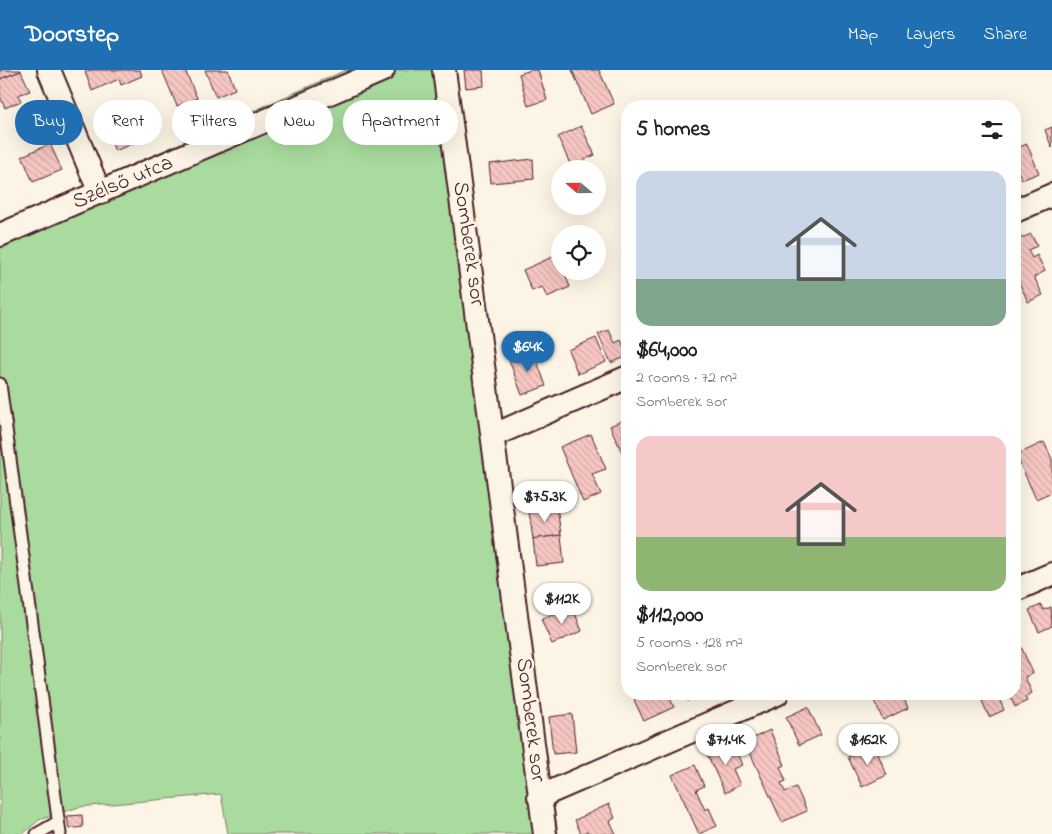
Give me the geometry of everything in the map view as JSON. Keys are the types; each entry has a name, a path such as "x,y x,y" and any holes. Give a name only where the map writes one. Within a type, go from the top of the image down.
{"street":[{"path":"49,70 100,194"},
{"name":"Szélső utca","path":"0,235 100,194 383,70"},
{"name":"Somberek sor","path":"444,70 494,435 544,834"},
{"path":"1021,208 1052,195"},
{"path":"494,435 621,380"},
{"path":"1021,587 1052,574"},
{"path":"539,797 763,700"}],"lane":[{"path":"0,384 60,834"},
{"path":"36,834 58,822"}],"green space":[{"path":"346,70 454,70 457,100 343,100 343,145 458,145 458,106 474,251 558,834 228,834 221,794 79,807 39,820 23,834 0,834 0,223 176,145 255,145 255,110 265,106 265,145 333,145 333,100 278,100"}],"building":[{"path":"0,70 21,70 21,71 0,79"},
{"path":"90,70 140,70 142,76 121,85 119,79 92,91 85,72"},
{"path":"162,70 185,70 197,98 192,100 174,100"},
{"path":"205,70 228,70 235,89 216,97"},
{"path":"464,70 483,70 484,86 466,88"},
{"path":"538,70 547,100 528,106 519,74"},
{"path":"572,70 599,70 614,104 591,114"},
{"path":"21,71 30,91 18,95 20,100 15,100 15,104 5,108 0,96 0,79"},
{"path":"581,126 595,155 584,160 568,160 558,137"},
{"path":"1052,127 1052,148 1045,130"},
{"path":"1027,144 1039,173 1022,180 1021,178 1021,146"},
{"path":"50,145 62,170 33,182 22,156"},
{"path":"112,145 129,145 115,151"},
{"path":"533,159 534,179 491,183 489,164"},
{"path":"1031,234 1037,246 1028,250 1032,258 1037,255 1045,271 1034,277 1043,295 1028,302 1021,286 1021,238"},
{"path":"551,258 551,280 567,280 570,287 547,297 542,287 532,291 523,270"},
{"path":"609,330 615,343 621,340 621,359 611,363 598,334"},
{"path":"596,338 606,362 578,374 568,350"},
{"path":"533,350 546,386 522,395 509,360"},
{"path":"621,421 621,450 610,426"},
{"path":"591,434 606,469 592,474 601,494 583,502 560,447"},
{"path":"1044,442 1052,459 1052,492 1036,499 1021,466 1021,453"},
{"path":"557,507 561,535 533,539 529,511"},
{"path":"561,535 564,563 536,566 533,539"},
{"path":"1041,605 1044,610 1051,607 1052,626 1039,632 1029,610"},
{"path":"572,606 582,631 552,644 541,619"},
{"path":"1021,647 1033,673 1025,677 1032,693 1025,697 1027,701 1015,707 1012,700 1021,700"},
{"path":"634,700 671,700 674,707 644,721"},
{"path":"874,700 905,700 908,708 883,720"},
{"path":"982,700 1000,700 1004,710 989,717"},
{"path":"808,707 821,735 799,745 786,717"},
{"path":"572,714 576,752 553,754 549,717"},
{"path":"770,730 785,765 780,767 786,781 781,783 785,792 796,787 807,811 782,822 745,742"},
{"path":"732,742 742,765 733,769 740,785 725,793 707,754"},
{"path":"874,745 887,775 862,787 848,757"},
{"path":"695,765 704,786 696,790 705,810 709,808 717,826 699,834 672,775"},
{"path":"609,804 615,818 610,821 616,834 588,834 587,831 581,834 575,820"},
{"path":"82,815 83,827 69,829 67,816"}]}
